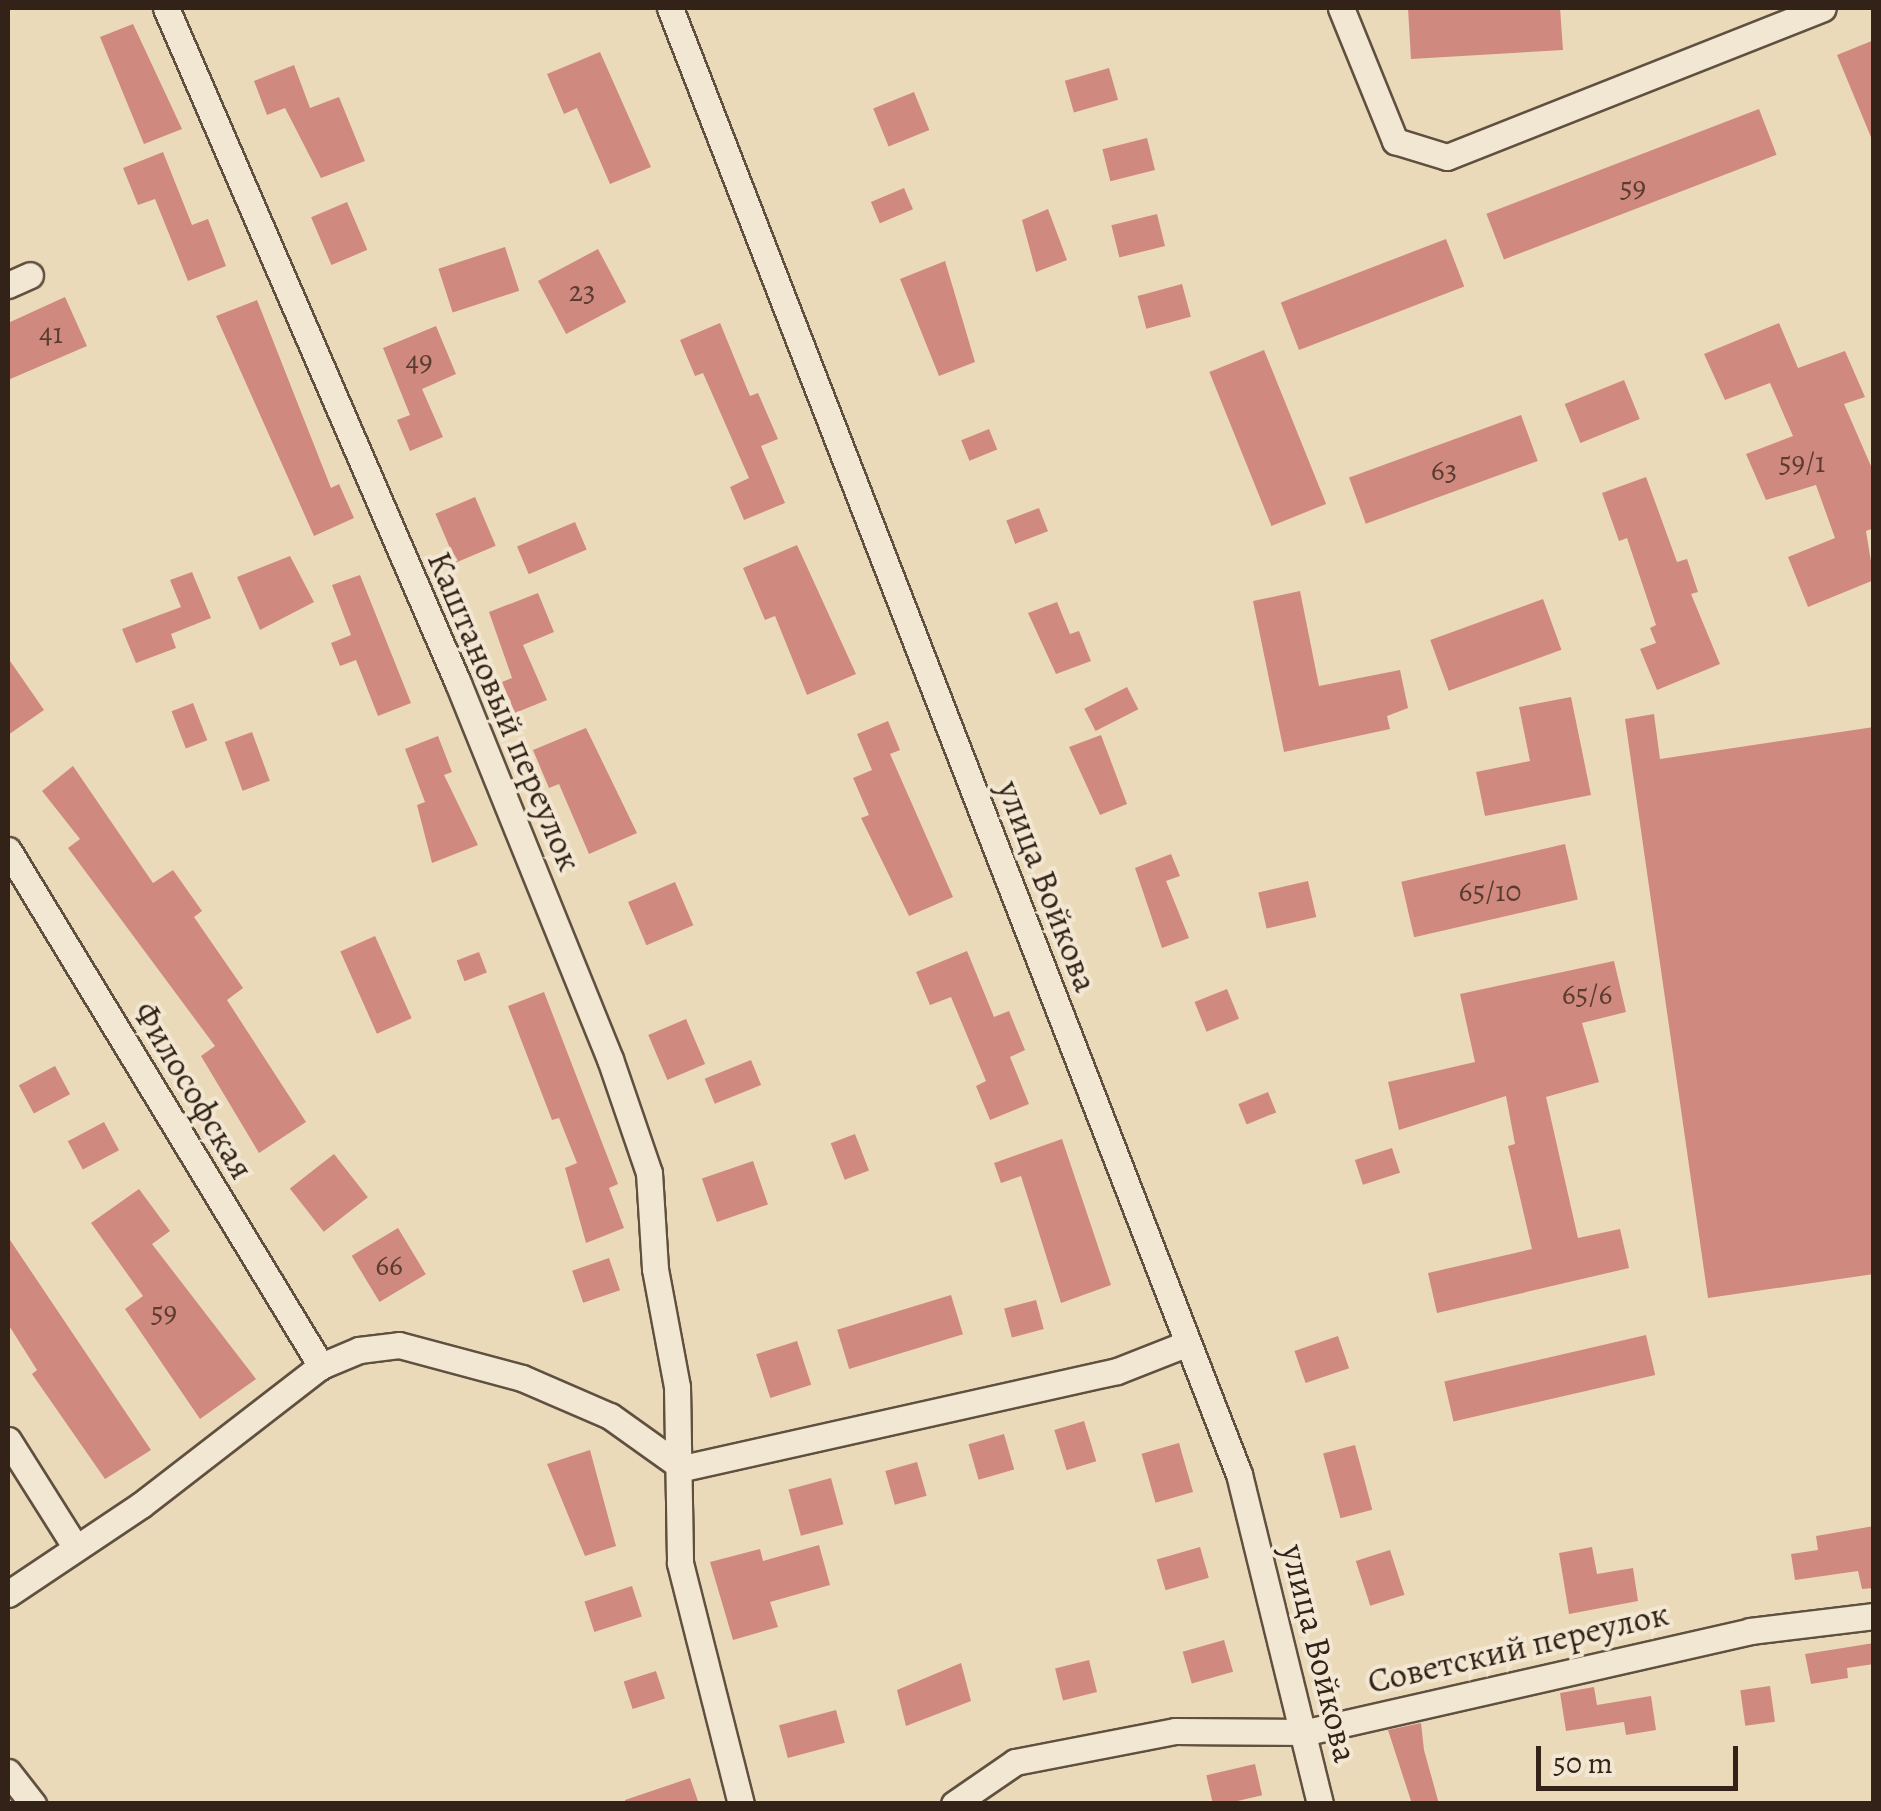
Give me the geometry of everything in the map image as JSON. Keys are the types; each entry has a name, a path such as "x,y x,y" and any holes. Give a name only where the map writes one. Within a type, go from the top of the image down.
{"street":[{"name":"Каштановый переулок","path":"166,8 458,683 610,1059 649,1173 683,1468 680,1563 741,1804"},
{"name":"улица Войкова","path":"670,8 1239,1474 1307,1732 1320,1804"},
{"path":"1341,8 1394,141 1448,157 1823,8"},
{"name":"Философская","path":"8,850 320,1366"},
{"path":"8,1594 74,1545 141,1505 320,1366 359,1350 399,1346 522,1378 610,1416 683,1468 1118,1370 1188,1343"},
{"path":"8,1440 74,1545"},
{"name":"Советский переулок","path":"954,1804 1016,1762 1176,1730 1307,1732 1750,1631 1874,1616"},
{"path":"8,1772 33,1804"}],"building":[{"path":"1408,8 1560,8 1563,50 1411,59"},
{"path":"133,24 182,129 144,144 100,37"},
{"path":"1874,40 1874,142 1873,142 1837,55"},
{"path":"600,52 651,167 610,184 577,108 564,114 547,74"},
{"path":"294,65 310,108 339,97 365,161 321,178 285,108 267,115 254,81"},
{"path":"1109,68 1118,100 1074,112 1065,81"},
{"path":"914,92 929,130 889,146 873,108"},
{"path":"1759,109 1777,155 1504,259 1486,214"},
{"path":"1147,138 1155,170 1110,181 1102,149"},
{"path":"163,152 192,225 208,219 226,266 188,281 155,199 138,205 123,168"},
{"path":"904,188 913,209 880,223 871,202"},
{"path":"347,202 367,250 331,265 311,217"},
{"path":"1048,209 1067,260 1036,272 1022,220"},
{"path":"1157,214 1165,246 1119,257 1111,225"},
{"path":"1446,239 1464,287 1299,350 1281,302"},
{"path":"505,247 519,291 453,312 438,269"},
{"path":"598,249 626,302 566,334 538,281"},
{"path":"945,261 975,362 939,376 900,279"},
{"path":"1182,284 1191,317 1146,329 1138,296"},
{"path":"65,297 87,346 8,380 8,323"},
{"path":"257,300 331,488 339,484 354,518 314,536 216,316"},
{"path":"720,323 750,396 758,393 778,439 761,446 785,503 744,520 730,487 749,478 703,373 695,376 680,340"},
{"path":"1779,323 1798,368 1845,351 1865,397 1844,404 1874,473 1874,528 1866,531 1874,580 1808,607 1788,557 1835,538 1816,485 1766,500 1746,454 1793,436 1770,383 1725,400 1704,354"},
{"path":"436,326 456,374 422,389 443,437 410,451 397,420 410,415 383,348"},
{"path":"1264,350 1326,504 1271,526 1209,372"},
{"path":"1624,380 1640,419 1580,443 1565,404"},
{"path":"1521,415 1538,461 1366,524 1349,478"},
{"path":"989,429 997,449 969,461 961,440"},
{"path":"1646,477 1677,562 1687,559 1698,592 1691,594 1720,664 1657,690 1640,649 1656,643 1650,628 1656,625 1627,538 1619,541 1602,493"},
{"path":"475,497 496,546 456,563 435,514"},
{"path":"1039,508 1048,531 1015,544 1006,521"},
{"path":"575,522 587,550 529,574 517,547"},
{"path":"797,545 856,674 807,695 775,616 765,620 743,568"},
{"path":"290,556 314,602 260,630 237,577"},
{"path":"192,572 211,618 171,634 176,648 136,663 122,629 181,607 170,580"},
{"path":"360,575 411,703 378,716 356,660 340,666 331,643 351,635 332,585"},
{"path":"1300,591 1319,686 1400,670 1408,708 1387,716 1390,729 1284,752 1253,601"},
{"path":"538,593 554,632 523,645 547,700 515,713 502,682 512,678 489,612"},
{"path":"1543,599 1561,650 1449,691 1430,640"},
{"path":"1057,602 1070,634 1079,631 1091,661 1056,674 1028,613"},
{"path":"8,658 44,710 8,735"},
{"path":"1127,687 1138,709 1096,731 1084,709"},
{"path":"1571,697 1591,795 1485,816 1476,772 1530,761 1519,707"},
{"path":"193,703 207,740 186,749 172,711"},
{"path":"1654,714 1660,759 1874,727 1874,1274 1708,1298 1625,719"},
{"path":"888,721 900,750 890,754 953,897 909,916 861,818 869,815 853,778 872,770 857,734"},
{"path":"586,728 637,833 589,854 559,784 549,788 533,750"},
{"path":"252,732 270,781 243,791 225,742"},
{"path":"1101,735 1127,804 1100,815 1069,747"},
{"path":"438,736 452,772 444,775 478,845 432,863 417,805 425,802 405,749"},
{"path":"73,766 153,883 173,870 202,911 194,917 243,988 227,1000 306,1122 259,1153 201,1056 215,1046 68,848 80,839 42,791"},
{"path":"1565,844 1578,900 1414,937 1401,882"},
{"path":"1171,854 1180,876 1166,881 1189,938 1162,948 1135,868"},
{"path":"1308,881 1316,917 1267,929 1258,892"},
{"path":"675,882 693,925 646,945 628,902"},
{"path":"375,936 412,1018 377,1034 340,951"},
{"path":"967,951 994,1017 1009,1011 1025,1050 1010,1057 1029,1104 990,1120 976,1086 986,1081 951,997 930,1005 916,972"},
{"path":"479,952 487,973 464,981 457,961"},
{"path":"1614,961 1626,1012 1582,1023 1599,1082 1546,1097 1578,1238 1620,1229 1629,1268 1437,1313 1428,1273 1532,1249 1508,1146 1515,1144 1506,1096 1399,1130 1388,1082 1475,1062 1460,994"},
{"path":"1227,989 1239,1019 1207,1032 1195,1002"},
{"path":"544,992 618,1184 609,1188 624,1228 586,1243 565,1168 577,1163 559,1118 552,1120 508,1006"},
{"path":"686,1019 705,1064 667,1080 648,1035"},
{"path":"751,1060 761,1085 715,1104 705,1079"},
{"path":"55,1066 70,1094 34,1114 19,1085"},
{"path":"1268,1092 1276,1112 1247,1124 1238,1104"},
{"path":"104,1122 119,1150 83,1170 68,1141"},
{"path":"855,1134 869,1170 845,1180 831,1143"},
{"path":"1062,1139 1111,1285 1061,1303 1021,1176 1001,1183 994,1163"},
{"path":"1392,1148 1400,1173 1363,1185 1355,1160"},
{"path":"334,1154 368,1197 324,1232 290,1188"},
{"path":"753,1161 768,1204 717,1222 702,1179"},
{"path":"139,1189 170,1231 152,1244 256,1379 200,1419 125,1309 143,1296 91,1223"},
{"path":"398,1228 426,1274 380,1302 352,1256"},
{"path":"8,1237 151,1450 105,1479 32,1374 37,1370 8,1324"},
{"path":"609,1258 620,1290 583,1303 572,1271"},
{"path":"951,1295 963,1334 849,1369 837,1330"},
{"path":"1036,1300 1044,1329 1012,1338 1004,1309"},
{"path":"1646,1335 1655,1375 1454,1422 1444,1382"},
{"path":"1338,1336 1349,1368 1306,1383 1295,1351"},
{"path":"797,1341 811,1385 770,1398 756,1354"},
{"path":"1084,1421 1096,1461 1067,1470 1054,1430"},
{"path":"1004,1434 1014,1470 979,1480 968,1444"},
{"path":"1179,1443 1193,1492 1156,1503 1142,1454"},
{"path":"1355,1445 1372,1510 1340,1518 1323,1454"},
{"path":"590,1450 616,1546 585,1556 547,1464"},
{"path":"917,1462 927,1496 895,1505 885,1471"},
{"path":"831,1478 843,1524 801,1536 788,1489"},
{"path":"1874,1526 1874,1588 1862,1589 1858,1571 1795,1580 1791,1554 1818,1550 1816,1536"},
{"path":"819,1545 830,1585 770,1602 778,1627 733,1640 710,1562 760,1549 763,1561"},
{"path":"1200,1547 1209,1578 1166,1590 1157,1559"},
{"path":"1592,1547 1597,1574 1633,1568 1638,1601 1569,1614 1559,1553"},
{"path":"1390,1550 1405,1595 1370,1606 1356,1561"},
{"path":"632,1586 642,1616 594,1632 584,1601"},
{"path":"1224,1640 1233,1672 1192,1684 1183,1652"},
{"path":"1874,1643 1874,1664 1847,1668 1848,1678 1811,1684 1805,1654"},
{"path":"1089,1660 1097,1692 1063,1700 1055,1668"},
{"path":"961,1663 971,1701 906,1726 897,1690"},
{"path":"656,1671 665,1699 633,1709 624,1682"},
{"path":"1770,1686 1775,1722 1745,1726 1740,1690"},
{"path":"1594,1687 1597,1705 1651,1696 1656,1730 1626,1735 1624,1722 1566,1731 1560,1693"},
{"path":"836,1710 845,1743 788,1758 779,1725"},
{"path":"1421,1723 1439,1804 1412,1804 1388,1730"},
{"path":"1255,1764 1262,1795 1213,1804 1206,1775"},
{"path":"690,1778 699,1804 625,1804 625,1800"}]}
